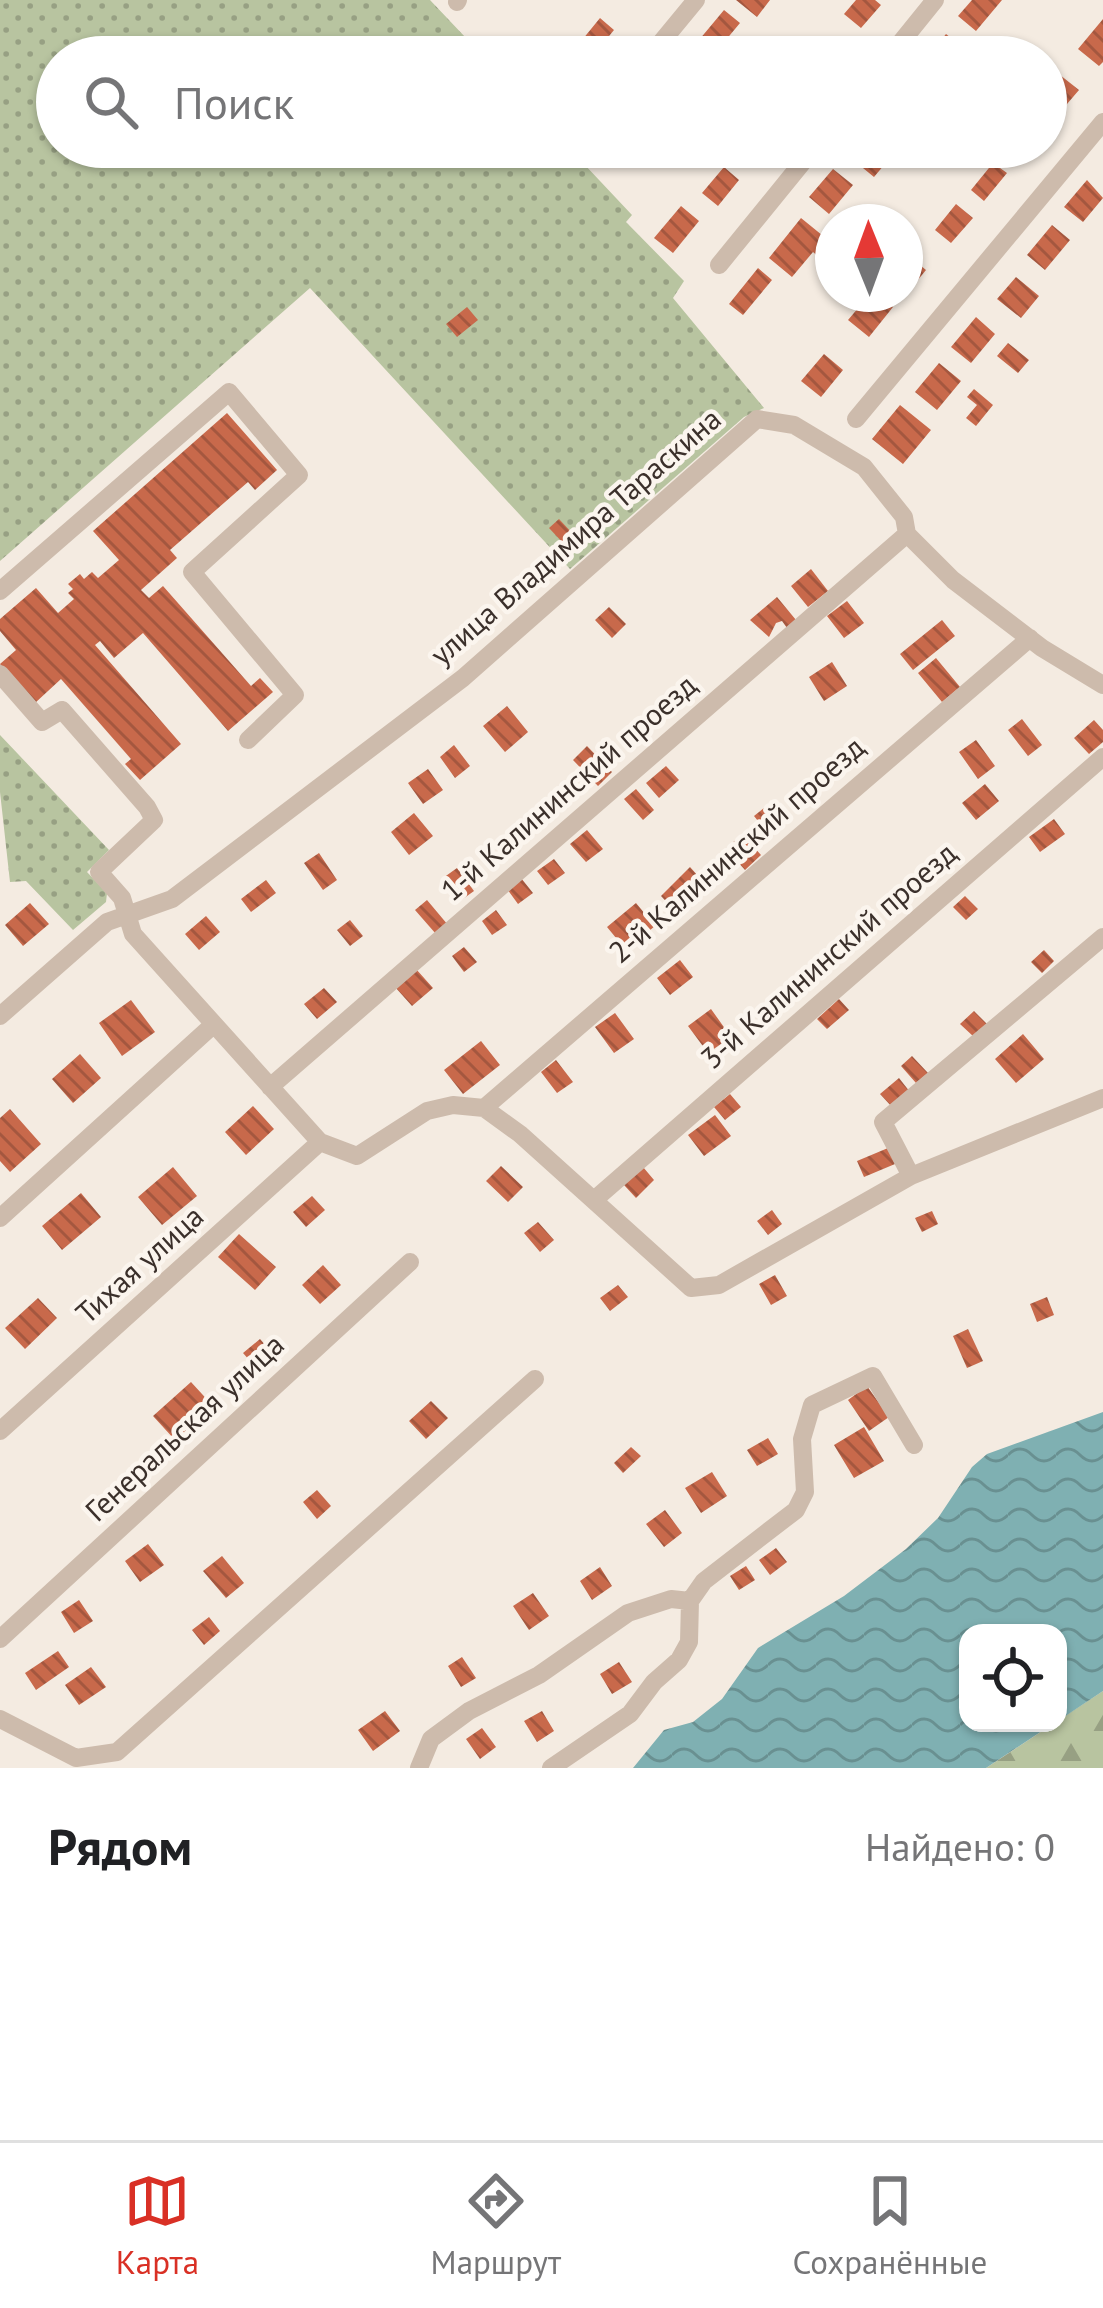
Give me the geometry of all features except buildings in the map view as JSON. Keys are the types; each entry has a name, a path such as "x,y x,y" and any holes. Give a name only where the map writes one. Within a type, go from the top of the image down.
{"street":[{"path":"667,36 695,0"},
{"path":"906,36 935,0"},
{"path":"1067,165 1103,122"},
{"path":"719,265 798,168"},
{"path":"856,419 1065,168"},
{"path":"0,591 229,392 299,475 192,572 295,695 248,740"},
{"name":"улица Владимира Тараскина","path":"127,917 172,899 463,678 757,419 794,425 864,467 904,517 908,534 952,580 1103,685"},
{"name":"1-й Калининский проезд","path":"270,1087 908,534"},
{"name":"2-й Калининский проезд","path":"484,1108 1030,638"},
{"path":"0,674 42,722 62,710 147,807 154,820 99,872 122,898 133,934 320,1142 357,1156 427,1111 453,1105 484,1108 520,1134 692,1288 719,1285 911,1176 1103,1098"},
{"name":"3-й Калининский проезд","path":"594,1200 1103,758"},
{"path":"0,1016 107,922 127,917"},
{"path":"911,1176 884,1122 1103,937"},
{"path":"0,1218 213,1025"},
{"name":"Тихая улица","path":"0,1431 320,1142"},
{"name":"Генеральская улица","path":"0,1639 410,1262"},
{"path":"551,1768 630,1714 654,1682 679,1660 689,1642 689,1601 704,1581 796,1510 805,1492 802,1439 812,1405 873,1376 914,1445"},
{"path":"0,1719 76,1758 117,1752 535,1378"},
{"path":"419,1768 430,1739 469,1711 539,1675 628,1613 671,1599 689,1601"}],"green space":[{"path":"0,0 430,0 464,36 36,36 36,168 588,168 632,215 626,222 684,281 673,298 764,408 744,417 570,569 310,288 0,561"},
{"path":"0,735 109,850 87,872 107,893 106,902 73,930 26,881 10,882 0,792"},
{"path":"1103,1691 1103,1768 986,1768 1041,1732 1067,1732 1067,1715"}],"water":[{"path":"1103,1412 1103,1691 1067,1715 1067,1624 959,1624 959,1732 1040,1732 986,1768 633,1768 664,1730 693,1722 722,1699 758,1648 844,1596 906,1549 938,1518 972,1467 987,1454"}]}
